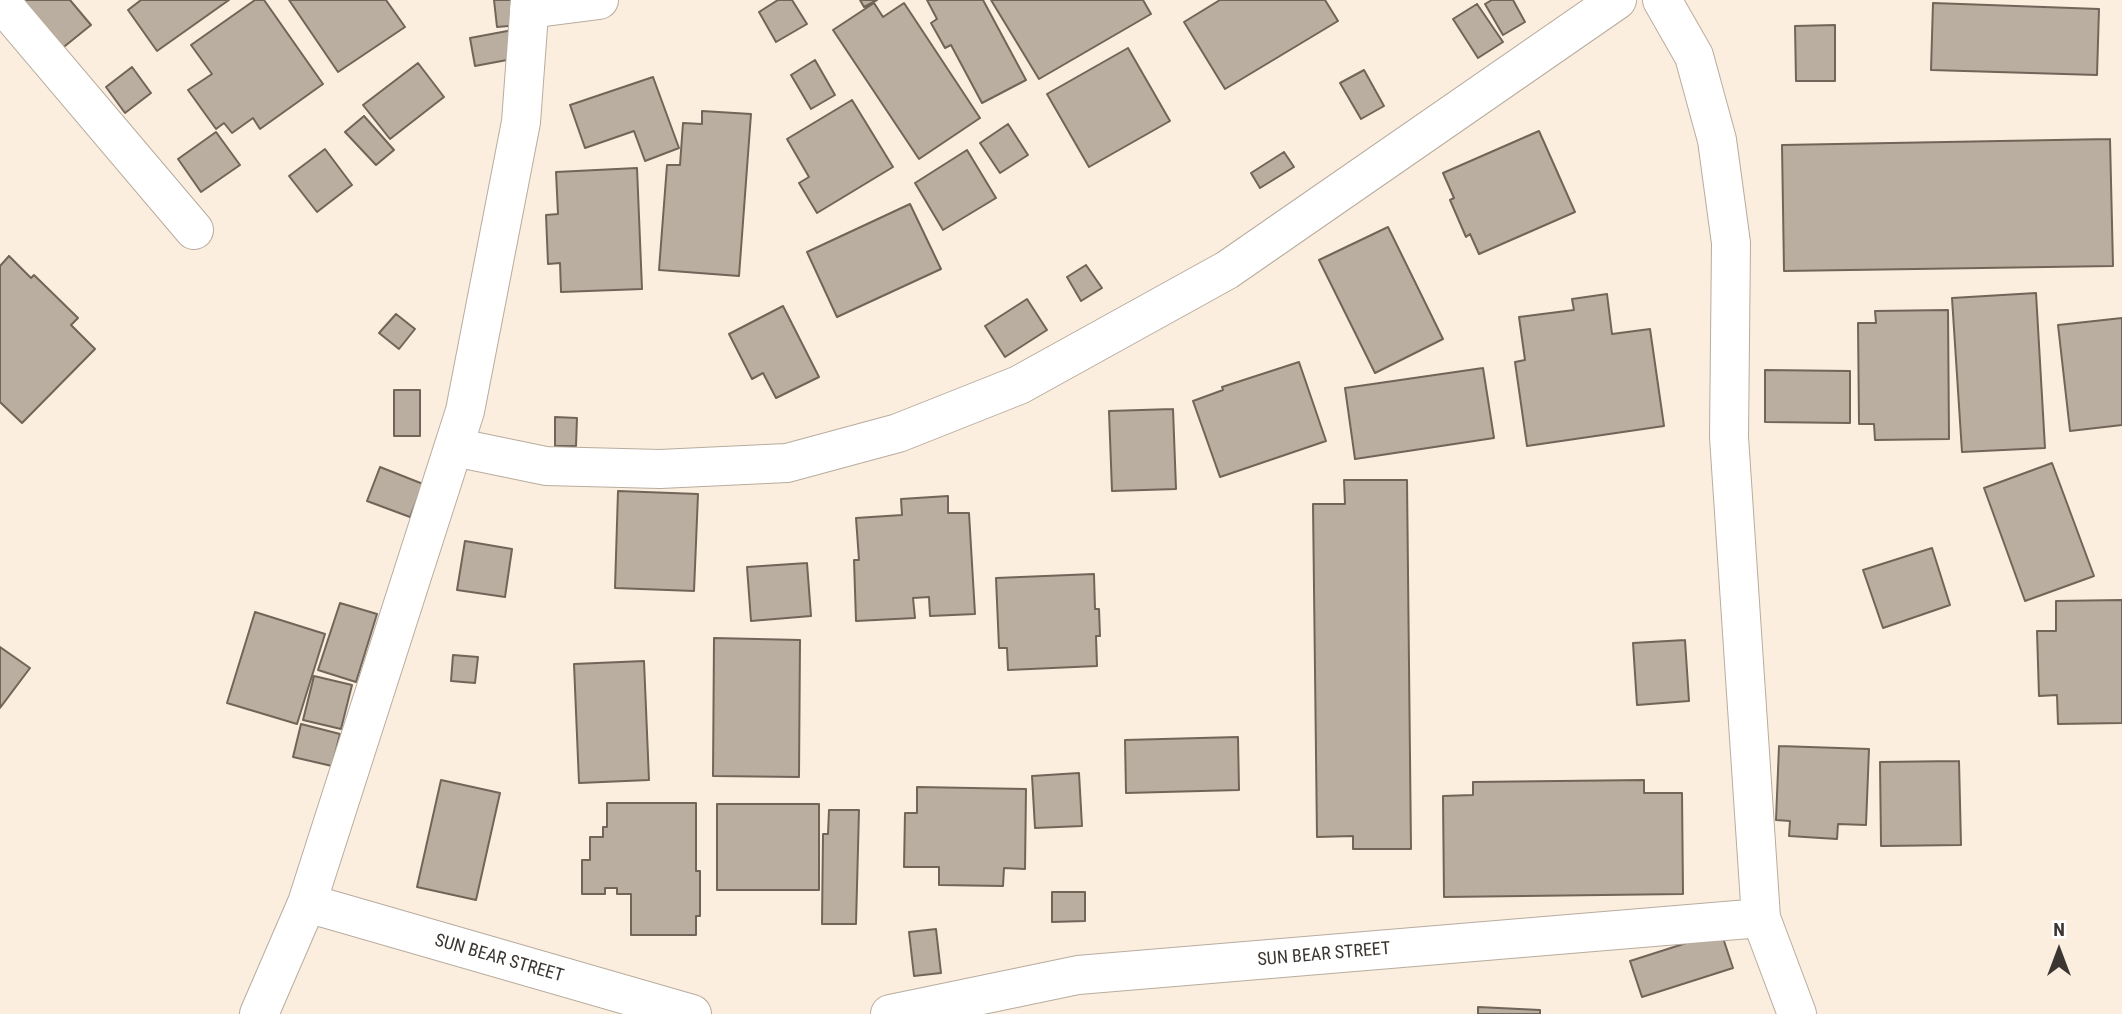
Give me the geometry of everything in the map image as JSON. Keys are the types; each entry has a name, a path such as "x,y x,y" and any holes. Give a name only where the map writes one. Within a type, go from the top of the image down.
{"street":[{"path":"259,1014 307,903 465,411 521,122 530,4 599,0"},
{"path":"454,447 546,466 660,469 787,463 898,433 1019,386 1227,270 1617,0"},
{"path":"1662,0 1694,56 1717,140 1731,243 1729,437 1761,918 1797,1014"},
{"path":"0,1 194,230"},
{"name":"SUN BEAR STREET","path":"307,903 692,1014"},
{"name":"SUN BEAR STREET","path":"890,1014 1078,975 1761,918"}],"building":[{"path":"19,0 70,0 91,25 60,50"},
{"path":"141,0 229,0 157,51 128,10"},
{"path":"255,0 264,0 323,84 260,129 253,118 232,133 224,123 216,129 188,90 212,74 191,45"},
{"path":"289,0 386,0 405,27 338,72"},
{"path":"494,0 518,0 520,25 497,27"},
{"path":"778,0 792,0 807,24 776,42 759,12"},
{"path":"860,0 877,0 864,7"},
{"path":"927,0 983,0 1026,80 982,103 951,45 945,48 931,23 937,19"},
{"path":"991,0 1143,0 1151,14 1039,79"},
{"path":"1220,0 1325,0 1338,21 1225,89 1184,22"},
{"path":"1492,0 1513,0 1525,22 1503,35 1485,4"},
{"path":"874,3 883,17 904,3 980,118 919,159 833,30"},
{"path":"1933,3 2099,9 2097,75 1931,70"},
{"path":"1477,4 1503,42 1478,58 1453,19"},
{"path":"1835,25 1835,81 1796,81 1795,26"},
{"path":"518,29 523,57 475,66 470,38"},
{"path":"1128,48 1170,121 1089,167 1047,94"},
{"path":"815,60 835,95 811,109 791,75"},
{"path":"418,63 444,97 390,139 363,105"},
{"path":"132,67 151,93 125,113 106,87"},
{"path":"1364,70 1384,106 1361,119 1340,83"},
{"path":"653,77 679,148 645,161 634,131 585,148 570,105"},
{"path":"852,100 893,167 817,213 799,183 809,177 787,139"},
{"path":"702,111 751,114 739,276 659,270 667,165 680,165 683,123 702,124"},
{"path":"364,116 394,150 376,165 345,132"},
{"path":"1008,124 1028,155 1000,173 980,143"},
{"path":"1539,131 1575,212 1479,254 1470,234 1466,237 1450,200 1454,198 1443,173"},
{"path":"216,132 240,165 201,192 178,159"},
{"path":"2110,139 2113,266 1784,271 1782,145"},
{"path":"325,149 352,185 317,212 289,176"},
{"path":"967,150 996,198 943,230 915,183"},
{"path":"1284,152 1294,167 1260,188 1251,173"},
{"path":"637,168 642,289 561,292 560,263 548,264 546,215 558,214 556,172"},
{"path":"910,204 941,269 837,317 807,252"},
{"path":"1388,227 1443,339 1375,373 1319,260"},
{"path":"9,256 31,278 34,275 78,318 71,325 95,349 22,423 0,402 0,266"},
{"path":"1086,265 1102,288 1081,301 1067,277"},
{"path":"2036,293 2045,448 1962,452 1952,298"},
{"path":"1607,294 1612,334 1650,329 1664,426 1527,446 1515,362 1525,360 1519,317 1574,310 1572,299"},
{"path":"1027,299 1047,330 1005,357 985,326"},
{"path":"783,306 819,377 776,398 763,373 752,379 729,334"},
{"path":"1948,310 1949,439 1875,440 1874,424 1859,424 1858,323 1876,323 1875,311"},
{"path":"396,314 415,329 399,349 379,333"},
{"path":"2122,318 2122,425 2070,431 2058,325"},
{"path":"1299,362 1326,441 1220,477 1193,401 1223,390 1222,387"},
{"path":"1483,368 1494,438 1355,459 1345,388"},
{"path":"1765,370 1850,371 1850,423 1765,422"},
{"path":"394,390 420,390 420,436 394,436"},
{"path":"1173,409 1176,489 1112,491 1109,411"},
{"path":"555,417 577,418 576,446 555,446"},
{"path":"2052,463 2094,576 2025,601 1984,488"},
{"path":"380,467 423,484 410,517 367,501"},
{"path":"1344,480 1407,480 1411,849 1353,849 1353,836 1317,837 1313,504 1345,504"},
{"path":"618,491 698,494 694,591 615,588"},
{"path":"948,496 948,513 969,513 975,614 930,616 929,597 913,598 915,618 856,621 854,560 859,560 856,518 902,515 901,499"},
{"path":"465,541 512,549 505,597 457,590"},
{"path":"1932,548 1950,605 1883,628 1863,570"},
{"path":"807,563 811,616 751,621 747,567"},
{"path":"1094,574 1095,609 1099,609 1100,636 1096,636 1097,666 1008,670 1007,648 999,648 996,578"},
{"path":"2122,600 2122,723 2058,724 2057,695 2039,696 2037,631 2056,631 2056,601"},
{"path":"340,603 377,614 356,682 318,670"},
{"path":"255,612 325,634 297,724 227,703"},
{"path":"714,638 800,640 799,777 713,776"},
{"path":"1685,640 1689,701 1637,705 1633,643"},
{"path":"0,647 30,668 0,708"},
{"path":"453,655 478,657 475,683 451,681"},
{"path":"644,661 649,780 579,783 574,664"},
{"path":"314,676 352,685 341,729 303,720"},
{"path":"301,724 340,734 332,766 293,757"},
{"path":"1238,737 1239,790 1126,793 1125,740"},
{"path":"1779,746 1869,749 1866,825 1838,824 1837,839 1789,836 1790,821 1776,820"},
{"path":"1959,761 1961,845 1881,846 1880,762"},
{"path":"1079,773 1082,826 1035,828 1032,776"},
{"path":"441,780 500,793 476,900 417,887"},
{"path":"1644,780 1644,793 1682,793 1683,894 1444,897 1443,796 1473,795 1473,782"},
{"path":"917,787 1026,789 1025,869 1004,868 1003,886 939,885 939,867 904,867 905,813 917,813"},
{"path":"607,803 696,803 696,871 700,871 700,916 696,916 696,935 631,935 631,894 617,894 617,888 605,888 605,894 582,894 582,860 590,860 590,837 603,837 603,827 607,827"},
{"path":"717,804 819,804 819,890 717,890"},
{"path":"829,810 859,810 856,924 822,924 823,834 828,834"},
{"path":"1052,892 1085,892 1085,921 1052,922"},
{"path":"936,929 941,973 914,976 909,932"},
{"path":"1721,932 1733,968 1642,997 1630,961"},
{"path":"1478,1007 1540,1010 1540,1014 1478,1014"}]}
